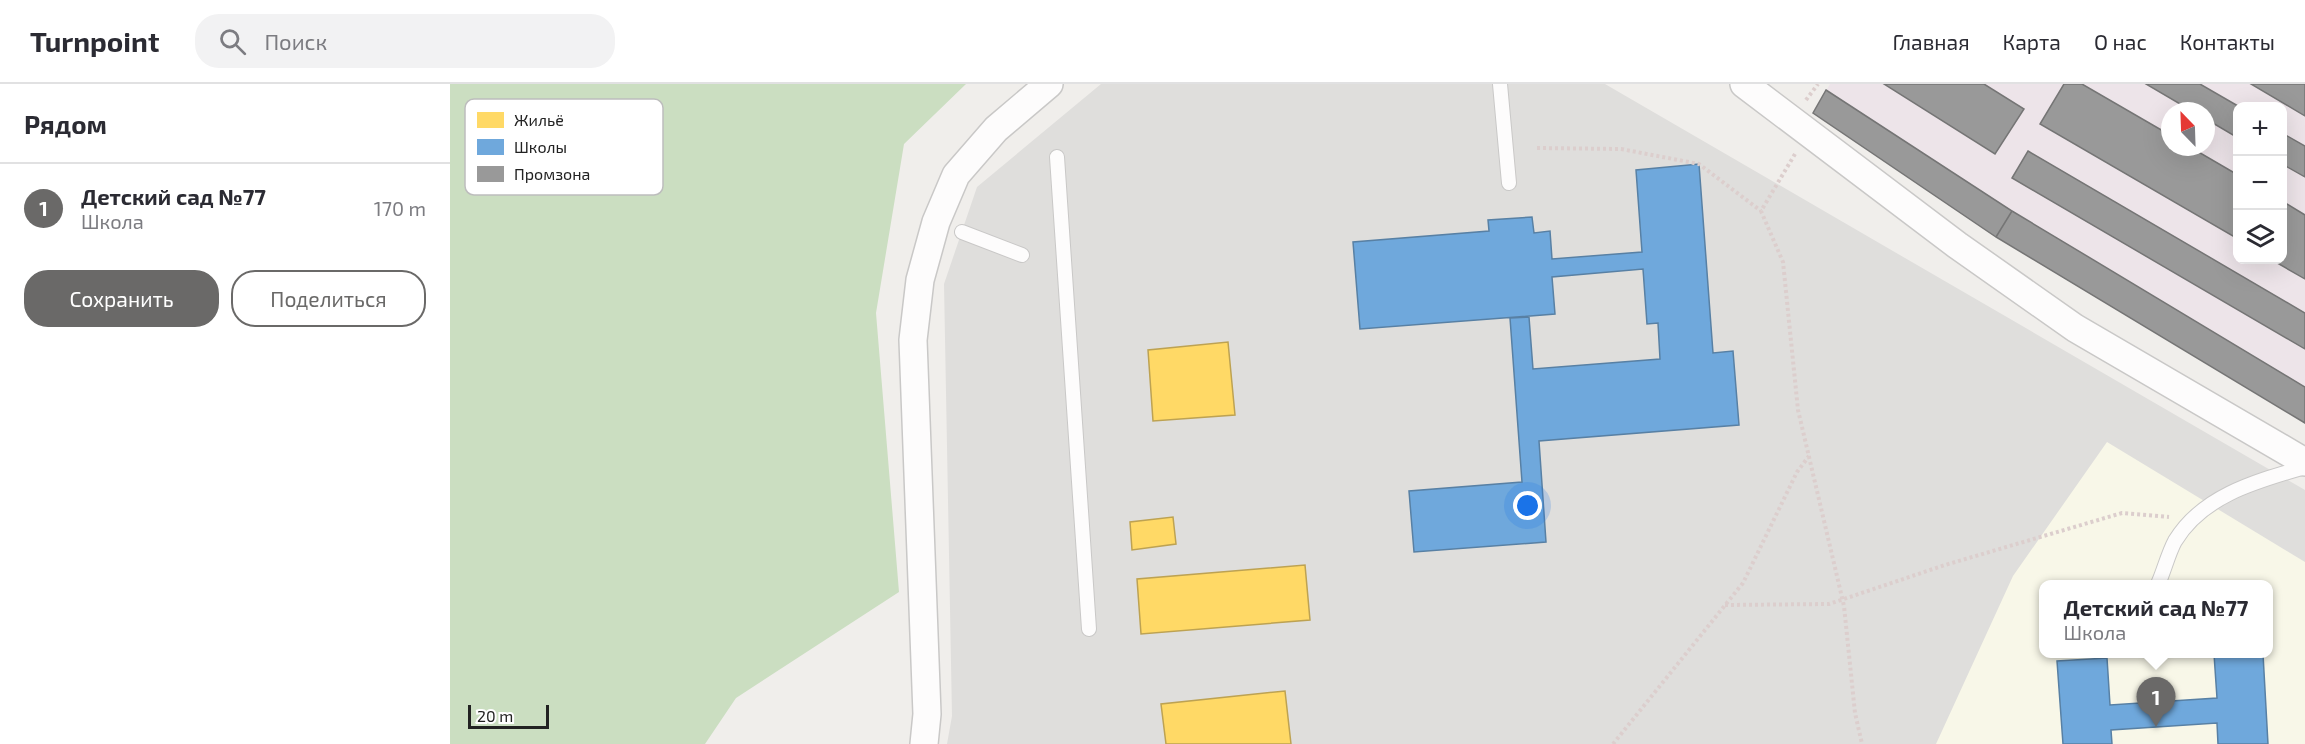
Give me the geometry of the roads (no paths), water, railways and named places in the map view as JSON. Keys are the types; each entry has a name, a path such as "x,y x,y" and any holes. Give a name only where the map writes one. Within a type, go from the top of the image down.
{"street":[{"path":"924,744 927,714 913,340 920,279 936,222 956,174 996,129 1049,84"},
{"path":"1744,84 1957,245 2075,328 2305,462"}],"lane":[{"path":"1500,84 1509,183"},
{"path":"1057,157 1089,629"},
{"path":"962,232 1022,255"},
{"path":"2160,580 2175,541 2204,508 2248,484 2305,467"}],"place":[{"name":"Детский сад №77","path":"2156,727"}]}
